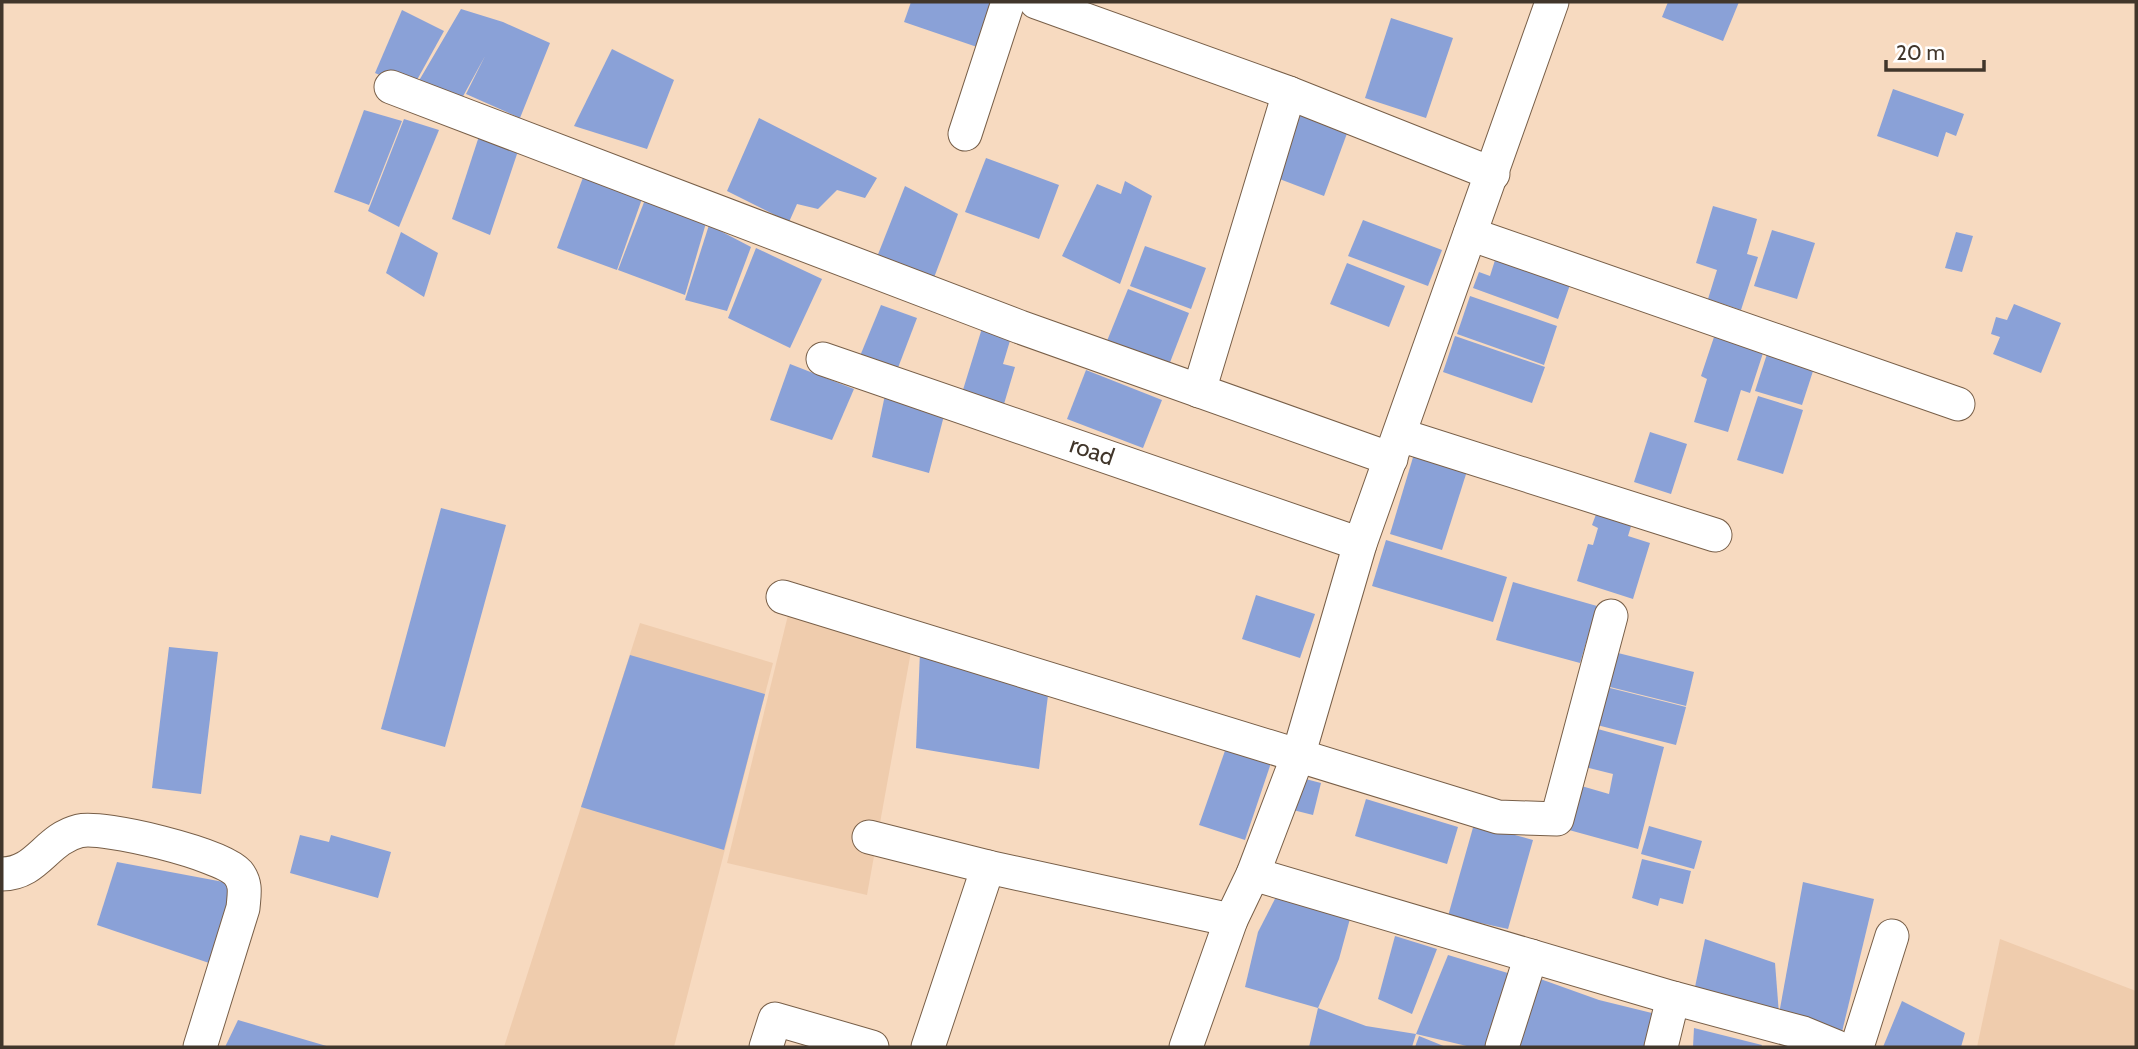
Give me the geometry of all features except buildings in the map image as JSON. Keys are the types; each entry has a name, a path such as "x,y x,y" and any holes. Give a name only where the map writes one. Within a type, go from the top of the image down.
{"street":[{"path":"965,134 1008,2"},
{"path":"1036,2 1289,93 1493,174"},
{"path":"1186,1047 1231,920 1254,874 1299,753 1360,544 1493,174 1546,4"},
{"path":"391,87 1020,327 1199,391 1715,535"},
{"path":"1199,391 1289,93"},
{"path":"1471,234 1958,404"},
{"name":"road","path":"823,359 1360,544"},
{"path":"783,597 1299,753 1498,817 1557,819 1611,616"},
{"path":"2,874 29,868 55,840 78,831 101,829 218,860 237,871 245,886 243,908 200,1047"},
{"path":"869,836 988,867 1231,920"},
{"path":"928,1047 988,867"},
{"path":"1254,874 1673,998 1803,1032 1838,1047"},
{"path":"1857,1047 1892,936"},
{"path":"1502,1047 1531,956"},
{"path":"1661,1047 1673,998"},
{"path":"766,1047 775,1018 872,1047"}],"shaded area":[{"path":"790,607 914,635 867,895 727,863"},
{"path":"640,623 773,663 674,1047 504,1047"},
{"path":"2000,939 2136,991 2136,1047 1977,1047"}]}
